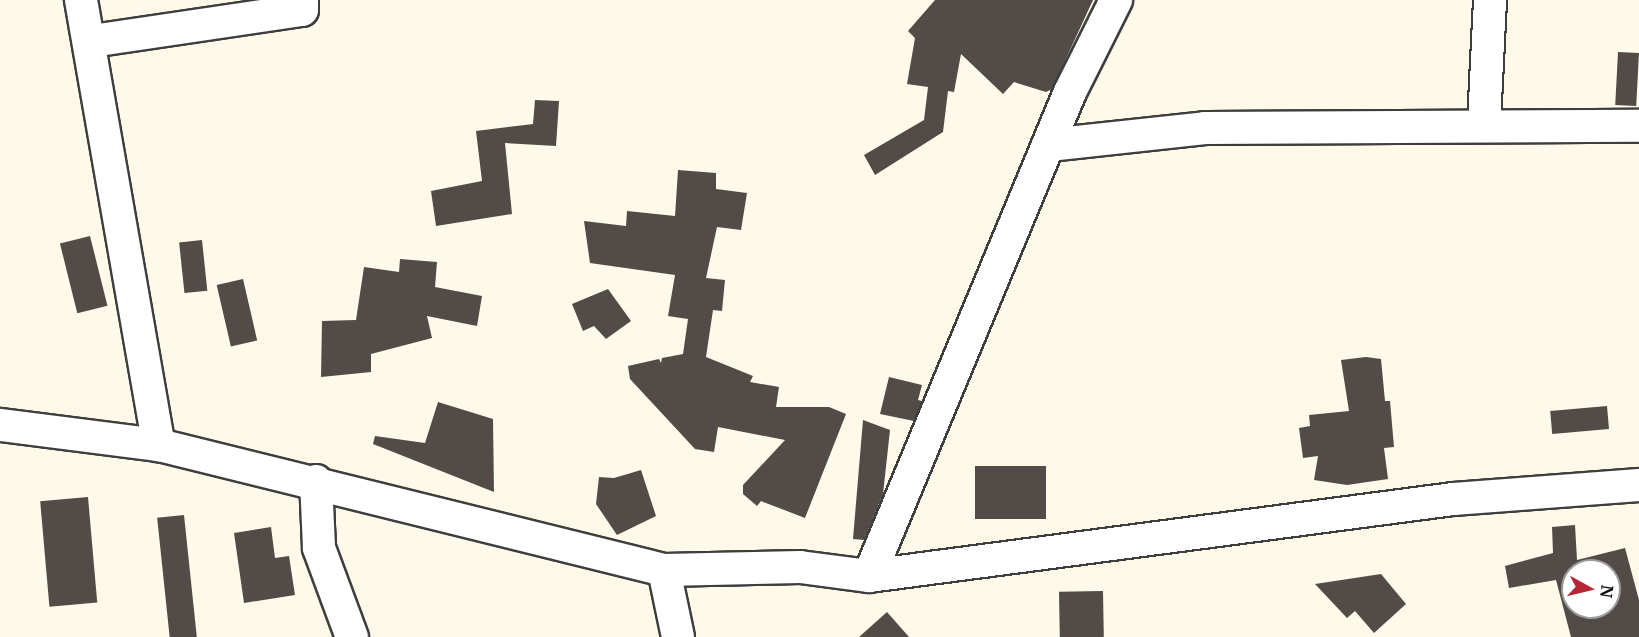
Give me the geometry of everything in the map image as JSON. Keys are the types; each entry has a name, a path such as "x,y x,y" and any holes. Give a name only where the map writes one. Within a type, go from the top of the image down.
{"street":[{"path":"81,0 92,41 159,445"},
{"path":"92,41 302,10 302,0"},
{"path":"870,576 1049,145 1116,0"},
{"path":"1485,123 1490,0"},
{"path":"1049,145 1205,128 1485,123 1639,126"},
{"path":"0,425 159,445 316,481 664,570 800,567 870,576 1442,500 1639,484"},
{"path":"316,481 319,548 352,637"},
{"path":"664,570 678,637"}],"building":[{"path":"935,0 1093,0 1052,89 1046,92 1014,82 1003,94 961,54 954,92 948,91 943,132 875,175 864,155 924,120 928,87 907,84 915,38 908,31"},
{"path":"1618,52 1639,53 1636,106 1615,105"},
{"path":"535,100 559,101 556,146 505,143 512,214 436,226 431,191 482,181 476,131 533,124"},
{"path":"678,170 716,173 716,189 747,193 741,230 717,227 706,278 725,280 722,311 713,310 706,357 753,376 750,382 779,387 776,407 829,407 846,414 805,518 761,501 757,506 743,494 743,485 785,440 718,427 714,452 695,449 630,379 628,366 659,359 661,363 662,358 683,354 688,319 668,316 675,275 590,263 584,221 626,226 627,211 675,216"},
{"path":"90,236 107,306 77,313 60,243"},
{"path":"202,240 207,291 184,293 179,242"},
{"path":"400,259 437,262 435,287 482,296 477,326 427,316 432,338 371,354 371,372 321,377 322,321 356,320 364,267 399,272"},
{"path":"243,279 257,340 231,346 217,285"},
{"path":"608,289 631,321 606,339 594,326 583,331 572,304"},
{"path":"1366,357 1381,359 1385,401 1390,401 1394,447 1384,448 1388,479 1347,485 1314,480 1318,456 1303,458 1299,428 1310,426 1309,415 1349,411 1341,360"},
{"path":"889,377 922,385 918,400 922,401 914,421 880,414"},
{"path":"438,402 493,419 494,492 373,444 375,436 425,443"},
{"path":"1607,406 1609,429 1552,434 1550,411"},
{"path":"863,420 890,430 883,494 864,540 853,539"},
{"path":"975,466 1046,466 1046,519 975,519"},
{"path":"641,470 656,516 617,535 596,504 599,477 614,478"},
{"path":"88,497 97,603 49,607 40,501"},
{"path":"184,515 197,637 170,637 157,518"},
{"path":"1575,525 1577,559 1561,559 1561,599 1556,580 1509,588 1505,566 1553,553 1552,527"},
{"path":"271,527 275,558 289,556 295,595 244,603 234,533"},
{"path":"1625,548 1639,600 1639,637 1571,637 1566,619 1621,619 1621,559 1581,559"},
{"path":"1381,574 1406,604 1374,633 1355,611 1347,618 1315,584"},
{"path":"1103,591 1104,637 1060,637 1059,592"},
{"path":"887,612 909,637 859,637"}]}
